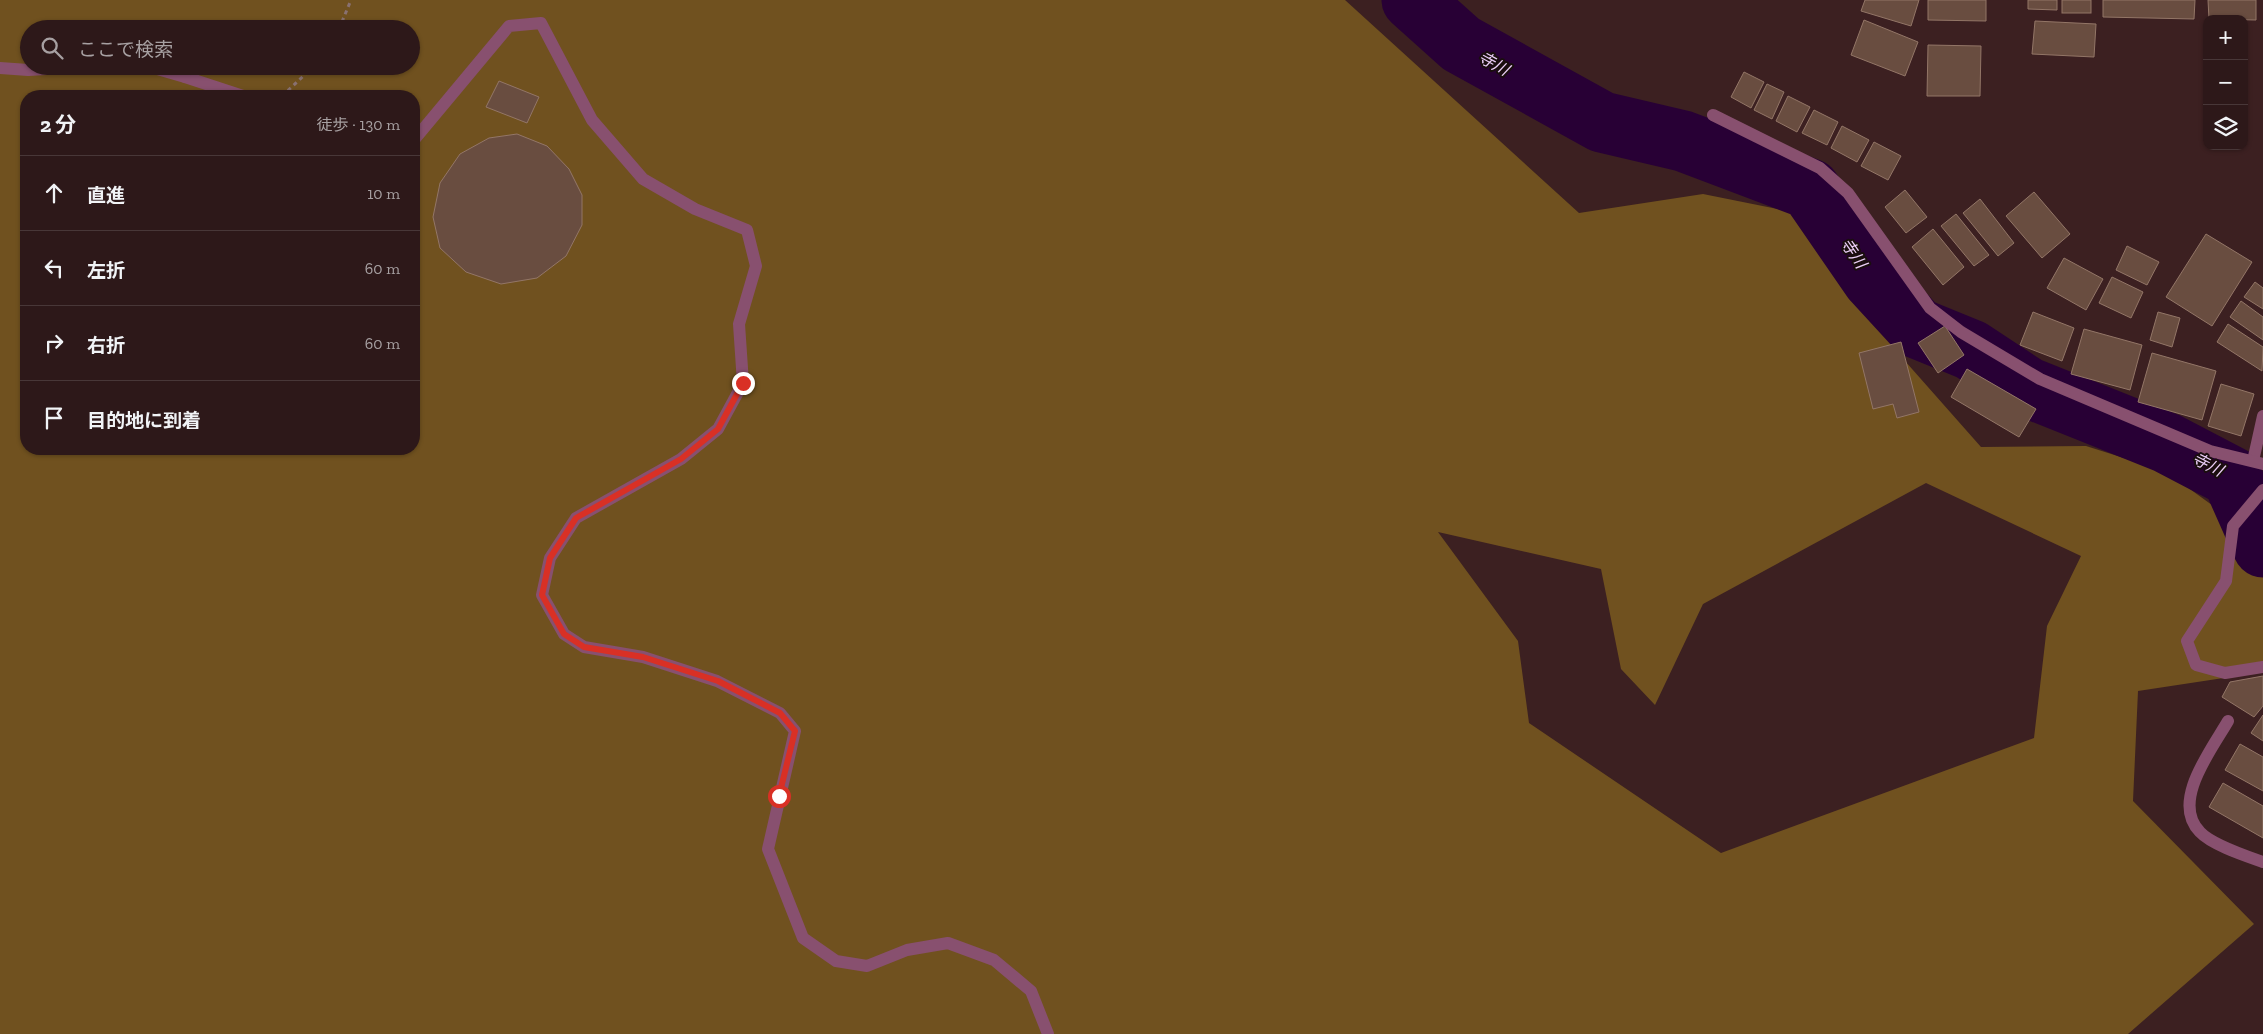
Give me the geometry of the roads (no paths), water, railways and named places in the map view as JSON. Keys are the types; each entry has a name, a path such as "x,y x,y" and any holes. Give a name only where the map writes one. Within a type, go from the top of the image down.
{"street":[{"path":"420,133 509,26 542,23 592,120 643,179 695,209 746,230 756,266 739,324 743,383 718,429 681,459 576,518 550,558 542,595 564,634 584,647 643,657 718,681 780,713 795,731 768,848 803,938 836,961 867,966 907,950 948,943 994,960 1030,991 1048,1034"},
{"path":"0,68 20,69"},
{"path":"178,75 225,90"},
{"path":"1713,115 1820,168 1848,194 1930,308 1961,332 2040,379 2210,451 2258,463 2263,416"},
{"path":"2261,492 2233,526 2226,580 2188,641 2196,665 2225,673 2263,667"},
{"path":"2228,720 2191,788 2188,810 2200,832 2233,851 2263,862"}],"waterway":[{"name":"寺川","path":"1412,0 1461,44 1602,122 1683,141 1810,189 1872,279 1917,328 1971,350 2027,387 2167,443 2232,477 2263,547"}]}
